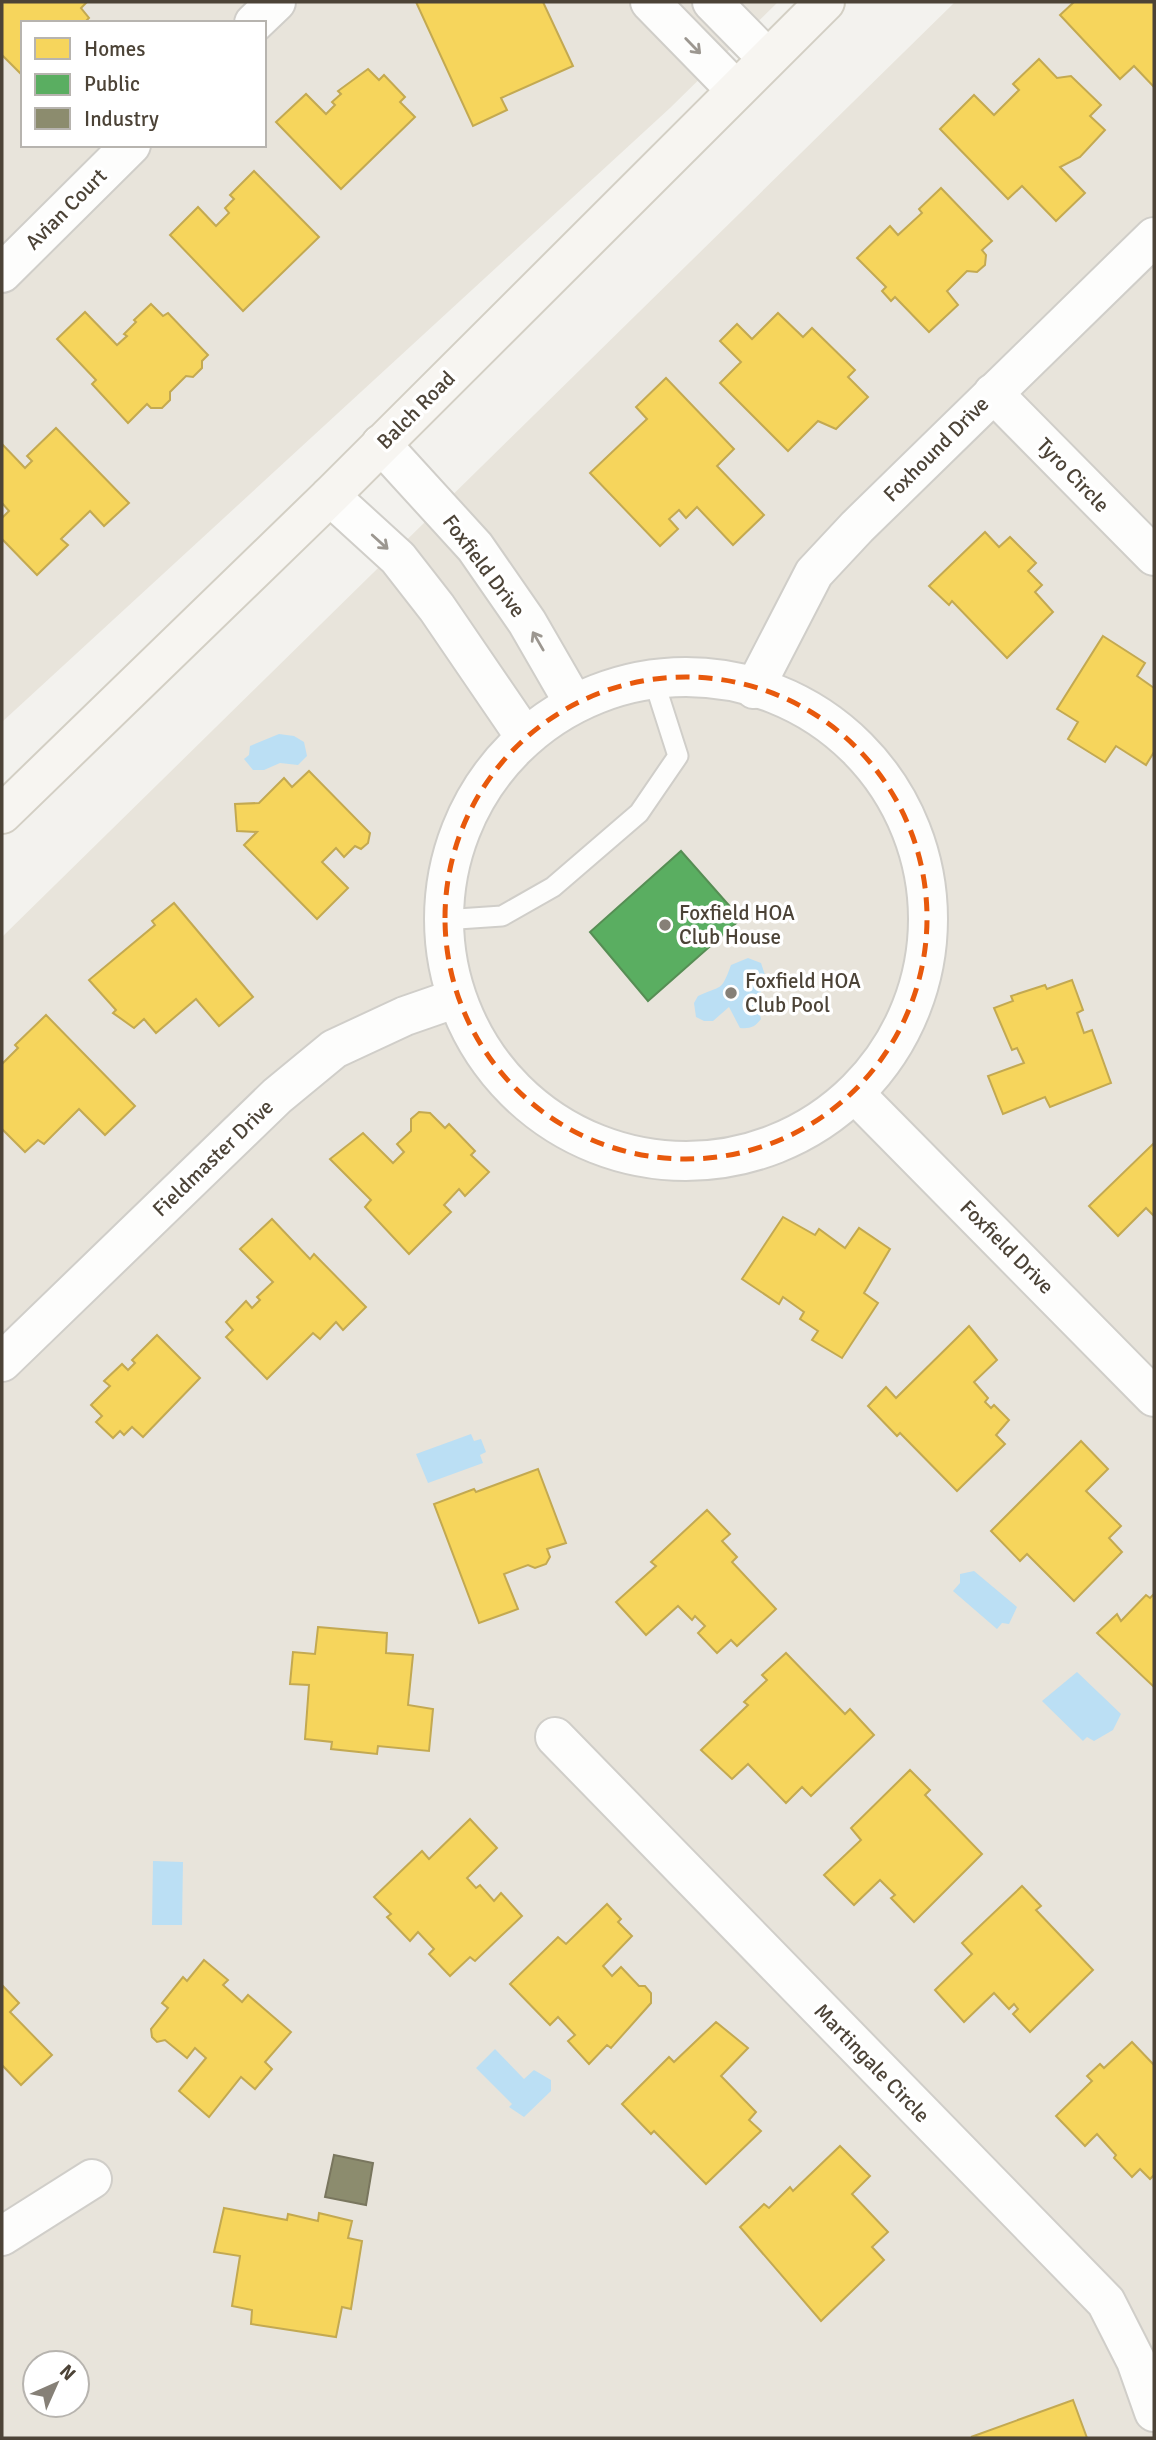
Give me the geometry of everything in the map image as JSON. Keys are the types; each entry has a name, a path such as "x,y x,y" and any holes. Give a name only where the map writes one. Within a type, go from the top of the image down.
{"street":[{"path":"256,21 276,2"},
{"path":"650,2 736,90"},
{"path":"712,2 767,58"},
{"name":"Balch Road","path":"2,814 330,496 825,2"},
{"name":"Avian Court","path":"2,273 129,147"},
{"name":"Foxhound Drive","path":"754,689 814,573 993,393 1154,237"},
{"name":"Tyro Circle","path":"993,393 1094,499 1154,556"},
{"name":"Foxfield Drive","path":"381,444 475,547 527,622 572,700"},
{"path":"330,496 406,568 437,608 523,734"},
{"path":"675,678 754,689 794,704 856,748 888,786 917,845 929,894 930,931 924,983 905,1034 888,1063 859,1098 780,1142 736,1156 656,1156 607,1143 562,1123 513,1085 471,1036 454,999 442,958 444,876 455,838 475,796 523,734 549,713 572,700 675,678"},
{"name":"Fieldmaster Drive","path":"2,1362 277,1096 334,1049 405,1016 454,999"},
{"name":"Foxfield Drive","path":"859,1098 1154,1397"},
{"name":"Martingale Circle","path":"555,1737 1106,2302 1136,2361 1154,2412"},
{"path":"2,2236 92,2179"}],"lane":[{"path":"443,920 502,916 553,887 639,813 678,756 654,681"}],"highlighted area":[{"path":"675,678 754,689 795,704 856,748 888,786 917,845 929,894 924,983 905,1034 859,1098 780,1142 736,1156 656,1156 562,1123 513,1085 471,1036 442,958 444,876 475,796 523,734 549,713 626,685"}],"shaded area":[{"path":"2,2 778,2 670,108 2,722"},
{"path":"955,2 1154,2 1154,2438 2,2438 2,937"}],"water":[{"path":"279,734 294,736 304,742 307,756 298,765 280,763 264,770 253,770 244,759 249,755 250,746"},
{"name":"Foxfield HOA Club Pool","path":"748,958 761,963 766,978 757,1002 761,1019 759,1022 752,1027 740,1028 729,1007 713,1021 696,1017 694,1003 698,996 719,987 731,965"},
{"path":"471,1434 474,1441 481,1439 486,1452 480,1455 483,1463 428,1483 416,1454"},
{"path":"974,1571 1017,1607 1009,1624 1002,1623 997,1629 953,1591 960,1583 960,1574"},
{"path":"1077,1672 1121,1714 1113,1730 1094,1741 1087,1737 1083,1741 1042,1701"},
{"path":"153,1861 183,1862 182,1925 152,1925"},
{"path":"495,2049 524,2079 534,2070 551,2080 551,2091 524,2117 509,2107 512,2104 476,2068"}],"building: Homes":[{"path":"2,2 87,2 81,8 89,18 86,21 21,21 21,74 2,55"},
{"path":"416,2 543,2 573,66 501,98 507,110 473,126"},
{"path":"1074,2 1154,2 1154,87 1134,66 1120,79 1060,15"},
{"path":"1039,59 1057,78 1071,76 1101,105 1090,116 1105,130 1080,157 1060,167 1085,193 1056,221 1022,186 1008,199 940,129 974,95 994,115 1019,90 1013,84"},
{"path":"368,69 379,80 384,75 405,97 400,102 415,117 341,189 276,122 306,94 326,114 335,105 332,102 341,94 338,91"},
{"path":"254,171 319,237 243,311 170,235 198,207 216,226 229,213 225,208 234,199 230,195"},
{"path":"941,188 992,241 982,250 986,255 985,265 977,272 967,271 947,291 958,305 929,332 895,297 891,301 882,291 886,287 857,258 890,226 898,235 922,213 919,209"},
{"path":"151,304 163,316 168,313 208,355 202,361 202,368 193,377 186,376 170,392 170,400 162,408 151,408 147,404 128,423 92,384 96,380 57,339 85,312 117,345 127,336 124,334 136,322 134,320"},
{"path":"778,313 803,337 812,328 855,370 848,377 868,397 836,429 818,421 788,451 720,383 741,362 720,341 737,324 752,339"},
{"path":"666,378 734,449 717,466 764,515 733,545 697,507 686,518 679,510 669,519 678,529 660,546 590,473 647,419 636,407"},
{"path":"56,428 129,503 104,526 90,511 61,539 68,545 37,575 2,539 2,518 9,511 2,503 2,444 25,468 32,461 27,456"},
{"path":"985,532 999,547 1010,537 1036,563 1028,571 1042,585 1035,592 1053,612 1007,658 952,601 949,605 929,586"},
{"path":"1103,636 1145,663 1137,676 1154,688 1154,752 1146,765 1116,746 1105,762 1068,739 1078,722 1057,709"},
{"path":"309,771 370,833 368,843 361,849 355,846 344,857 336,848 322,862 348,888 317,919 244,845 257,832 237,831 235,804 259,803 284,778 292,787"},
{"path":"174,903 253,997 219,1026 196,999 156,1033 144,1019 134,1028 113,1013 116,1010 89,980 155,925 152,921"},
{"path":"1072,980 1083,1010 1077,1013 1084,1033 1092,1030 1111,1083 1050,1107 1045,1097 1003,1114 988,1076 1024,1063 1017,1048 1012,1050 994,1008 1013,1001 1011,996 1045,985 1047,989"},
{"path":"46,1015 135,1106 105,1135 79,1109 44,1144 38,1140 25,1152 2,1129 2,1064 18,1048 15,1045"},
{"path":"419,1112 430,1113 445,1128 449,1124 475,1151 471,1155 489,1172 465,1196 459,1189 444,1205 451,1212 409,1254 365,1207 371,1200 330,1159 363,1133 393,1163 404,1152 397,1144 411,1131 411,1119"},
{"path":"1154,1143 1154,1216 1146,1208 1118,1236 1089,1206"},
{"path":"783,1217 815,1235 819,1229 845,1248 859,1228 890,1249 864,1293 878,1303 842,1358 812,1340 818,1331 800,1319 804,1312 783,1297 779,1304 742,1279"},
{"path":"272,1219 310,1259 314,1254 366,1307 343,1330 336,1322 320,1339 313,1333 267,1379 226,1337 233,1330 226,1322 246,1301 252,1308 260,1300 257,1297 273,1282 240,1249"},
{"path":"969,1326 997,1360 974,1382 988,1398 985,1402 991,1408 994,1405 1009,1420 996,1435 1005,1444 957,1491 900,1433 897,1436 868,1406 886,1387 896,1398"},
{"path":"157,1335 200,1378 143,1437 132,1427 124,1435 120,1431 113,1438 96,1422 102,1416 91,1405 110,1386 104,1381 122,1364 128,1370 135,1363 132,1360"},
{"path":"1081,1441 1108,1469 1086,1491 1121,1526 1109,1538 1122,1552 1074,1601 1027,1554 1020,1561 991,1531"},
{"path":"538,1469 566,1543 547,1549 550,1557 546,1564 535,1568 528,1565 504,1574 518,1609 479,1623 434,1504"},
{"path":"707,1510 730,1534 722,1541 737,1557 732,1562 776,1609 737,1646 731,1640 717,1653 698,1633 705,1626 695,1616 692,1620 678,1606 646,1635 616,1602 656,1566 651,1562"},
{"path":"1154,1594 1154,1687 1097,1633 1117,1614 1121,1621 1146,1595 1150,1598"},
{"path":"318,1627 387,1633 386,1653 413,1655 408,1705 433,1709 429,1751 378,1746 377,1754 331,1749 332,1742 305,1739 309,1685 290,1684 293,1652 315,1654"},
{"path":"786,1653 845,1714 850,1709 874,1735 811,1796 802,1787 786,1803 748,1764 732,1779 701,1750 748,1705 744,1702 767,1680 762,1675"},
{"path":"910,1770 930,1790 925,1795 982,1854 914,1922 891,1898 895,1895 880,1880 854,1905 824,1875 861,1840 851,1828"},
{"path":"470,1819 497,1848 467,1878 476,1888 480,1885 494,1901 501,1893 522,1916 475,1961 470,1957 450,1976 429,1954 434,1949 418,1932 410,1941 387,1917 391,1914 374,1897 422,1851 429,1859"},
{"path":"1022,1886 1041,1906 1036,1910 1093,1970 1030,2032 1013,2014 1018,2009 1014,2004 1009,2009 994,1993 964,2022 935,1990 972,1954 962,1943"},
{"path":"607,1904 621,1919 618,1922 632,1936 603,1966 612,1976 621,1967 639,1986 645,1986 651,1993 651,2003 611,2048 607,2045 589,2064 568,2041 575,2035 558,2017 550,2025 510,1984 558,1937 566,1944"},
{"path":"204,1960 228,1980 223,1985 242,2002 248,1995 291,2032 265,2062 272,2069 255,2089 241,2077 209,2117 179,2091 206,2058 195,2048 187,2058 165,2040 157,2042 152,2037 151,2029 168,2008 162,2003 183,1977 187,1981"},
{"path":"2,1985 19,2003 10,2012 52,2055 21,2085 2,2065"},
{"path":"716,2022 748,2048 721,2076 756,2112 749,2120 761,2131 706,2184 654,2131 651,2134 622,2104 669,2057 674,2062"},
{"path":"1132,2042 1154,2065 1154,2175 1150,2179 1140,2169 1132,2177 1097,2134 1085,2146 1056,2116 1092,2081 1087,2076 1100,2064 1104,2068"},
{"path":"840,2146 870,2176 852,2194 888,2232 872,2247 884,2260 821,2321 740,2227 764,2204 769,2208 790,2187 793,2191"},
{"path":"224,2208 287,2220 288,2214 318,2221 319,2213 352,2221 348,2238 362,2241 351,2309 342,2307 336,2337 251,2324 252,2310 232,2306 240,2256 214,2252"},
{"path":"1073,2400 1087,2438 971,2437"}],"building: Public":[{"name":"Foxfield HOA Club House","path":"681,851 741,919 648,1001 590,932"}],"building: Industry":[{"path":"334,2155 373,2163 366,2205 325,2197"}],"place":[{"name":"Foxfield HOA Club House","path":"665,925"},
{"name":"Foxfield HOA Club Pool","path":"731,993"}]}
